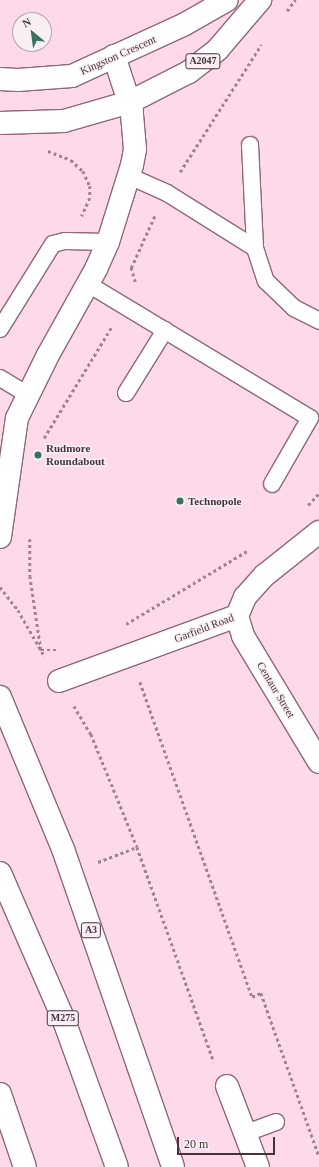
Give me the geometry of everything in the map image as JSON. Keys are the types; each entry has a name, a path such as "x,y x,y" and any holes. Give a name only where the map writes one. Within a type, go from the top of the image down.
{"main road":[{"name":"Kingston Crescent","path":"0,79 18,80 72,76 185,24 227,0"},
{"name":"A2047","path":"0,123 64,121 130,102 189,72 218,49 260,0"},
{"path":"0,537 17,418 88,284 108,242 129,176 135,150 130,102 114,56"},
{"name":"Garfield Road","path":"59,682 237,616 245,597 265,575 319,532"},
{"name":"Centaur Street","path":"237,616 243,636 319,762"},
{"name":"A3","path":"0,697 63,848 173,1167"},
{"name":"M275","path":"0,873 63,1018 117,1167"},
{"path":"227,1086 258,1167"},
{"path":"0,1094 25,1167"}],"lane":[{"path":"250,145 255,248 266,281 294,308 319,321"},
{"path":"129,176 167,193 255,248"},
{"path":"0,329 53,244 65,241 108,242"},
{"path":"88,284 310,418 272,484"},
{"path":"126,394 164,330"},
{"path":"0,378 28,395"},
{"path":"246,1133 276,1122"}],"path":[{"path":"286,12 295,0"},
{"path":"135,282 132,268 136,253 167,193 263,43"},
{"path":"43,149 71,160 83,171 90,186 90,198 81,216"},
{"path":"42,445 44,437 111,332 112,321"},
{"path":"305,508 319,493"},
{"path":"30,532 30,576 41,650 64,649"},
{"path":"119,628 140,618 253,547"},
{"path":"131,655 252,997 261,993 319,1156"},
{"path":"91,734 136,847 214,1063"}],"place":[{"name":"Rudmore Roundabout","path":"38,455"},
{"name":"Technopole","path":"180,501"}]}
